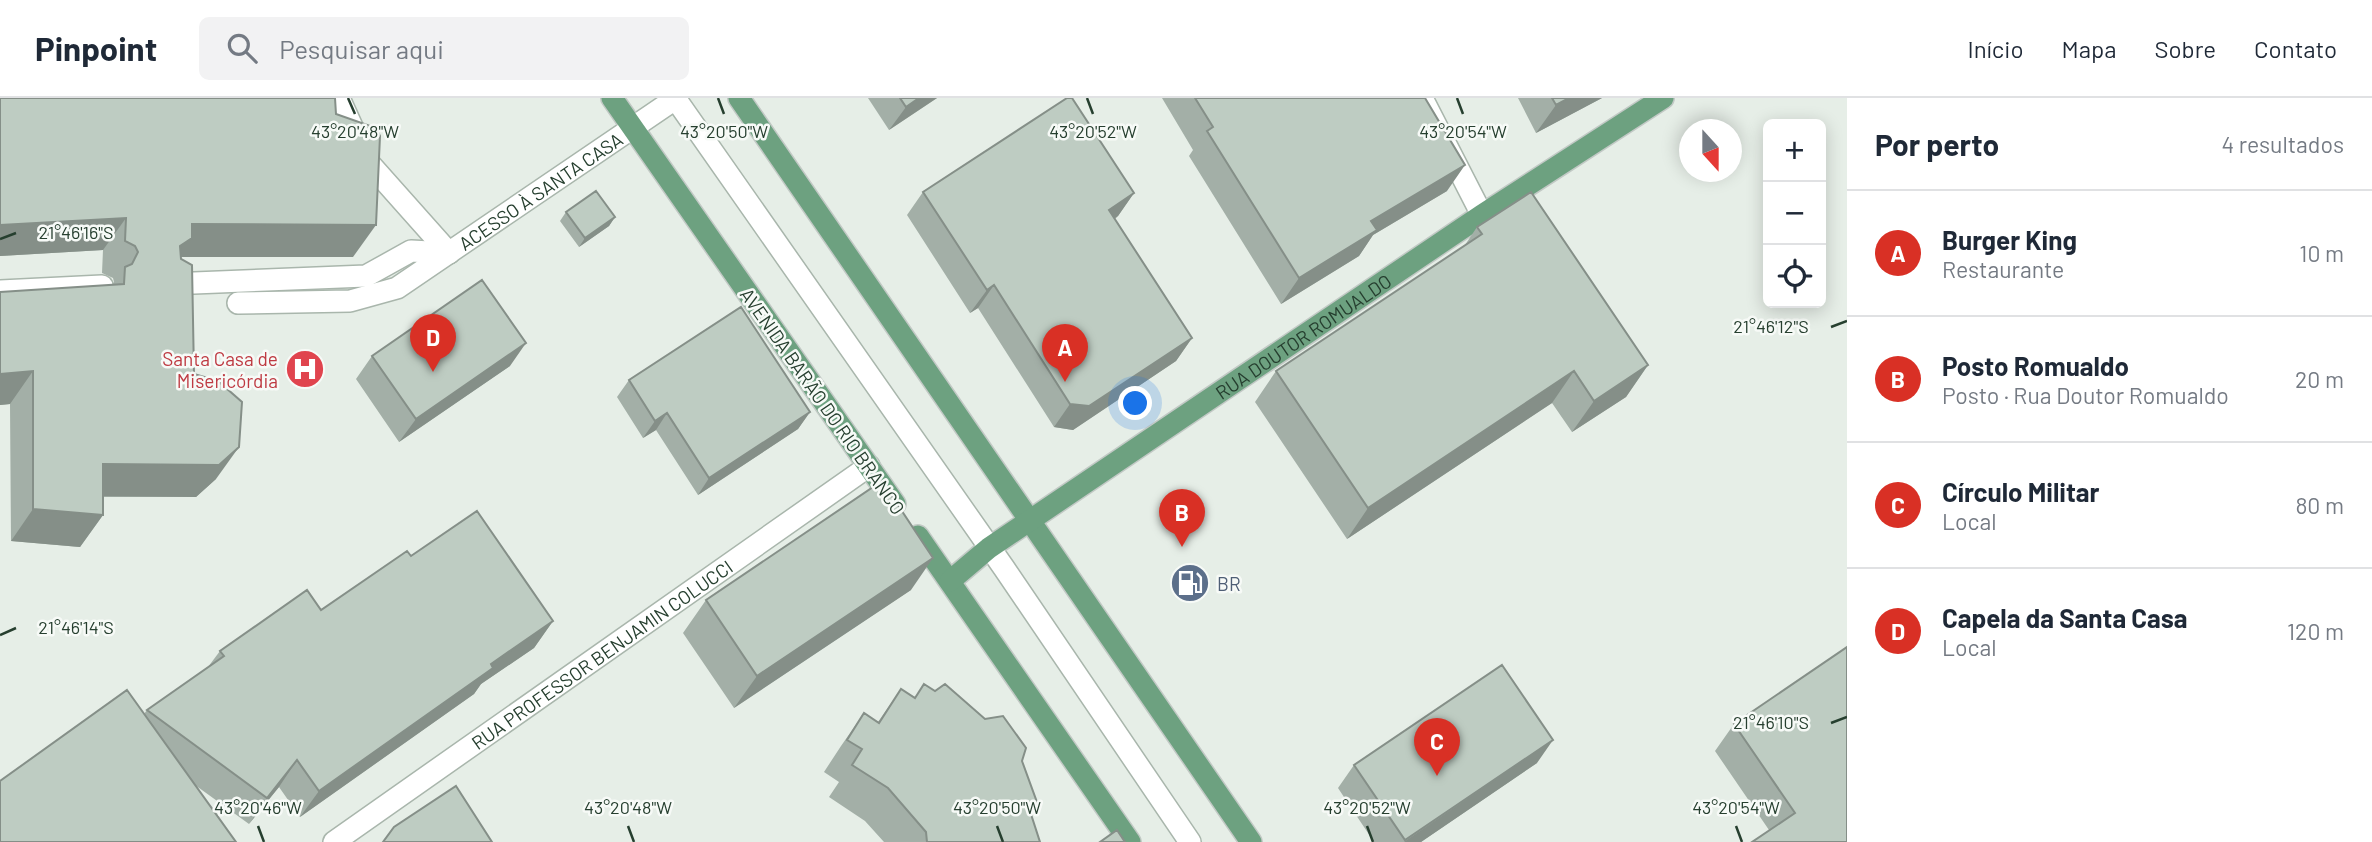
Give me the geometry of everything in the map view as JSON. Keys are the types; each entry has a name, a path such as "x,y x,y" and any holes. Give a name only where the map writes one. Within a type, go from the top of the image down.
{"main road":[{"name":"AVENIDA BARÃO DO RIO BRANCO","path":"612,98 1130,842"},
{"path":"739,98 1251,842"},
{"name":"RUA DOUTOR ROMUALDO","path":"950,581 989,548 1482,215 1663,98"}],"street":[{"path":"339,98 368,162 449,253"},
{"path":"675,98 1191,842"},
{"name":"ACESSO À SANTA CASA","path":"238,303 349,301 373,297 397,288 675,98"},
{"path":"1422,98 1482,215"},
{"path":"169,284 366,276 411,251 449,253"},
{"path":"0,291 102,286"},
{"name":"RUA PROFESSOR BENJAMIN COLUCCI","path":"334,842 869,467"}],"building":[{"path":"0,98 335,98 336,114 376,128 380,136 376,225 192,224 192,238 180,246 181,259 192,265 194,374 218,381 242,402 239,447 219,465 103,464 103,515 33,509 33,371 0,374 0,292 124,284 125,267 132,264 138,252 135,246 125,241 126,218 0,225"},
{"path":"900,98 919,98 906,107"},
{"path":"1067,98 1072,98 1134,193 1109,210 1192,338 1089,406 1070,404 994,285 987,290 923,192"},
{"path":"1195,98 1425,98 1465,165 1371,221 1377,230 1299,278 1207,131 1213,127"},
{"path":"1552,98 1569,98 1556,105"},
{"path":"596,191 615,217 585,238 566,212"},
{"path":"1531,192 1648,365 1594,401 1574,371 1368,508 1276,371 1482,234 1477,227"},
{"path":"482,280 526,343 416,419 372,356"},
{"path":"741,307 810,412 709,478 667,413 655,421 629,380"},
{"path":"882,481 933,558 757,676 706,600"},
{"path":"477,511 553,621 491,664 493,668 319,791 297,760 267,798 147,710 224,656 220,651 307,590 321,610 407,551 411,556"},
{"path":"1847,647 1847,842 1752,842 1795,813 1734,724"},
{"path":"1502,665 1553,740 1405,840 1354,765"},
{"path":"924,684 935,691 945,684 985,719 1003,716 1026,748 1022,761 1038,805 1030,811 1040,842 927,842 926,832 888,788 852,765 862,749 847,740 864,713 879,723 901,689 915,698"},
{"path":"127,690 236,842 0,842 0,781"},
{"path":"456,786 492,842 383,842 394,827"},
{"path":"1117,830 1125,842 1100,842"}],"place":[{"name":"Santa Casa de Misericórdia","path":"305,369"},
{"name":"Capela da Santa Casa","path":"433,372"},
{"name":"Burger King","path":"1065,382"},
{"name":"Posto Romualdo","path":"1182,547"},
{"name":"BR","path":"1190,583"},
{"name":"Círculo Militar","path":"1437,776"}]}
